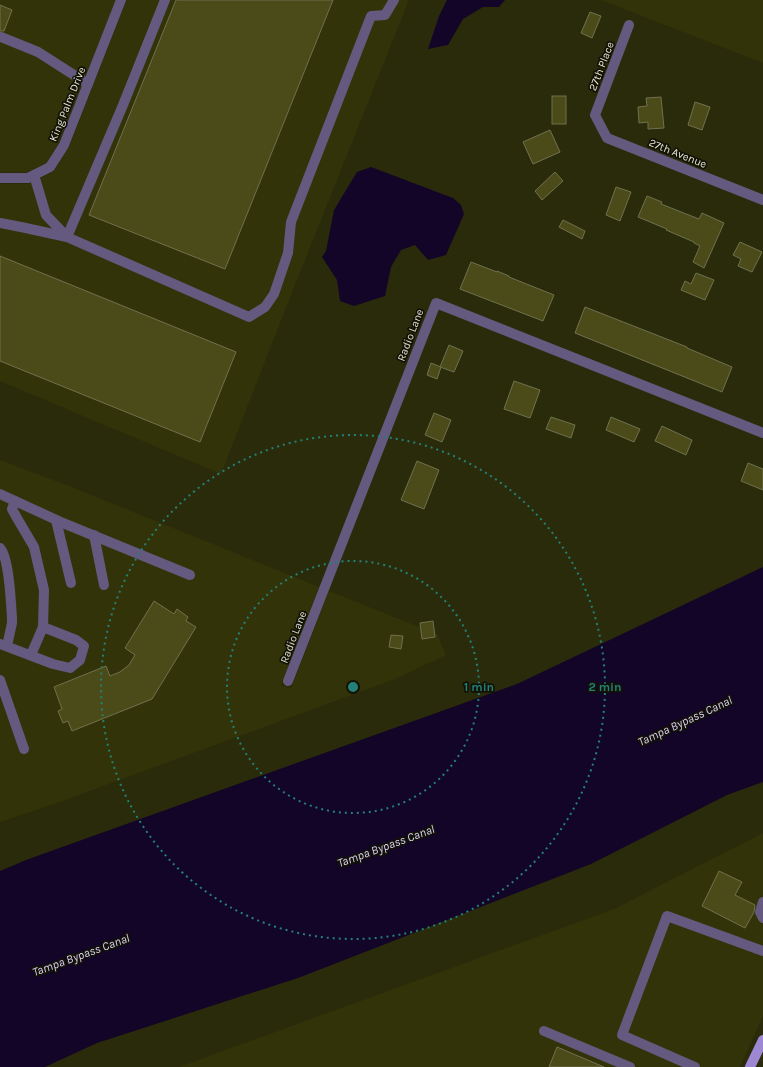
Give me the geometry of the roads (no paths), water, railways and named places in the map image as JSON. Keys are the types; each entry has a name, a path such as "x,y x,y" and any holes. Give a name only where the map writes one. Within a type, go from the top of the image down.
{"main road":[{"path":"750,1067 763,1040"}],"street":[{"name":"King Palm Drive","path":"0,178 28,178 50,167 64,145 121,0"},
{"path":"67,237 124,105 165,0"},
{"path":"0,224 21,226 67,237 248,317 265,307 274,294 288,253 291,222 371,16 385,15 394,0"},
{"name":"27th Place","path":"595,116 629,25"},
{"path":"1,37 38,52 88,84"},
{"name":"27th Avenue","path":"595,116 607,138 763,200"},
{"path":"34,175 46,215 67,237"},
{"name":"Radio Lane","path":"288,681 436,303 763,433"},
{"path":"0,494 56,520 190,575"},
{"path":"15,501 12,509 34,547 44,590 43,627 31,655"},
{"path":"56,520 71,582"},
{"path":"94,535 104,585"},
{"path":"0,548 3,551 6,565 12,618 12,623 4,645 52,664 70,668 80,660 84,646 76,640 43,627"},
{"path":"0,680 24,750"},
{"path":"763,902 760,912 763,918"},
{"path":"695,1067 622,1035 667,916 763,951"},
{"path":"544,1031 630,1067"}],"water":[{"path":"447,0 505,0 499,7 483,7 463,19 448,45 428,49 439,16"},
{"path":"371,167 453,198 461,205 464,214 446,255 428,260 415,245 401,250 391,267 385,296 354,306 340,301 337,280 322,257 326,251 334,210 357,172"},
{"name":"Tampa Bypass Canal","path":"763,567 763,782 727,795 591,864 298,978 97,1043 45,1067 0,1067 0,871 26,860 517,684"}]}
